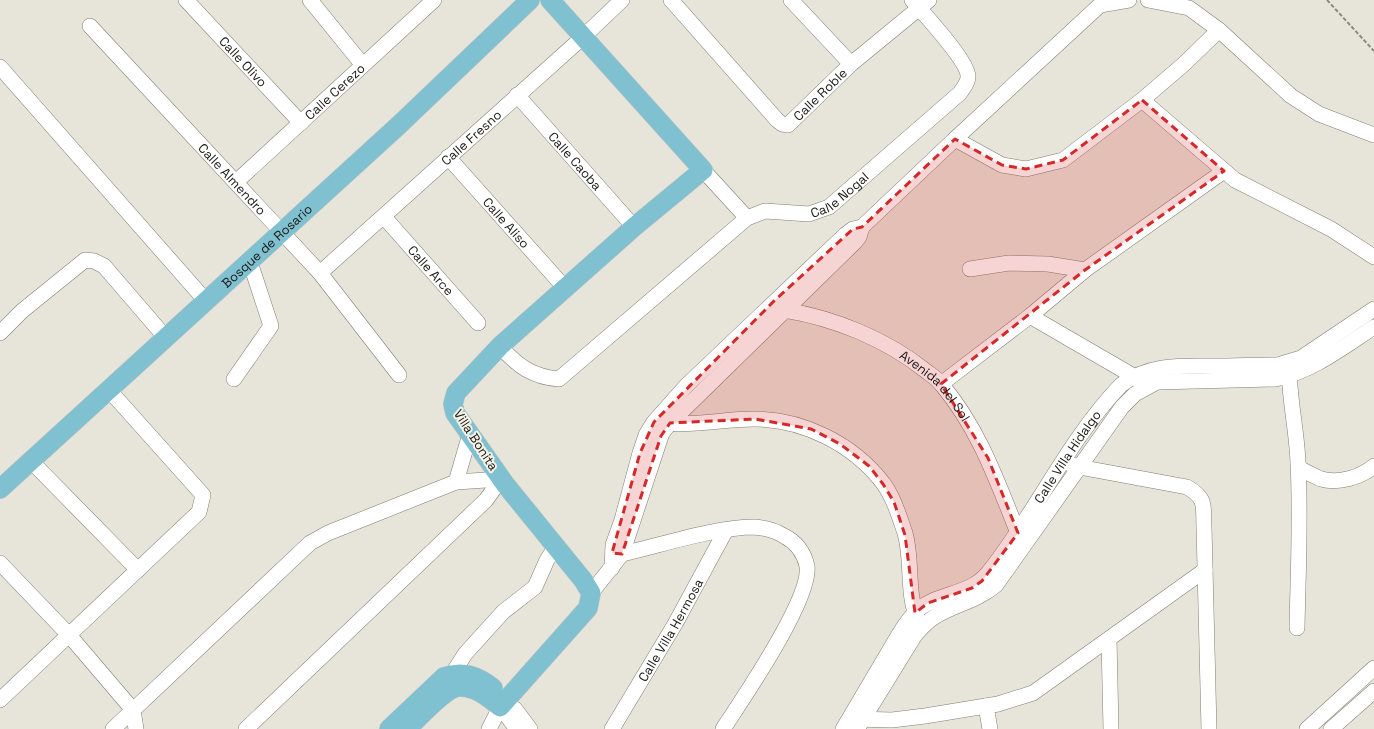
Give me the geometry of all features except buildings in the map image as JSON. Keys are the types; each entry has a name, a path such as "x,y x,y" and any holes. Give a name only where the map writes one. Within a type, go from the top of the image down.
{"main road":[{"name":"Bosque de Rosario","path":"0,489 399,125 530,0"},
{"path":"550,0 703,170"},
{"name":"Villa Bonita","path":"591,593 583,580 501,479 455,413 453,404 456,393 500,346 634,227 703,170"},
{"path":"389,729 444,676 456,680 473,676 486,682 503,703 588,608 591,593"},
{"path":"407,729 443,695 451,690 456,680"}],"street":[{"name":"Calle Olivo","path":"186,0 301,123"},
{"path":"310,0 362,64"},
{"name":"Calle Fresno","path":"320,273 384,217 448,157 583,37 622,0"},
{"name":"Calle Roble","path":"671,0 782,124 788,125 851,64 920,3"},
{"path":"791,0 851,64"},
{"path":"615,558 640,453 646,435 654,422 686,386 849,232 862,227 1100,5 1128,0"},
{"path":"1148,0 1189,8 1219,30 1292,96 1319,114 1374,135"},
{"name":"Calle Cerezo","path":"236,182 301,123 430,1"},
{"name":"Calle Nogal","path":"747,218 765,211 810,214 829,206 960,93 968,77 967,68 920,3"},
{"name":"Calle Almendro","path":"90,26 320,273 399,375"},
{"path":"955,139 1002,165 1026,169 1063,160 1142,100 1184,64 1219,30"},
{"path":"0,67 206,301"},
{"name":"Calle Caoba","path":"517,95 634,227"},
{"path":"1142,100 1235,180 1331,229 1374,257"},
{"name":"Calle Aliso","path":"448,157 565,288"},
{"path":"500,346 513,361 528,371 544,378 559,379 747,218 703,170"},
{"path":"941,384 1030,316 1085,270 1224,171"},
{"name":"Calle Arce","path":"384,217 478,323"},
{"path":"591,593 615,558 661,436 670,424 784,310 855,242 859,237 862,227"},
{"path":"0,333 22,311 85,260 94,261 104,266 166,338"},
{"path":"234,379 271,326 250,262"},
{"path":"970,269 1009,263 1048,264 1085,270"},
{"name":"Calle Villa Hidalgo","path":"853,724 897,638 915,613 928,603 972,588 982,581 1018,533 1082,434 1121,385 1140,382 1276,379 1302,358 1374,309"},
{"name":"Avenida del Sol","path":"784,310 803,313 856,331 897,351 941,384 973,430 988,458 1018,533"},
{"path":"1030,316 1140,382"},
{"name":"Calle Villa Hidalgo","path":"1289,370 1316,365 1374,327"},
{"path":"1289,370 1299,468 1297,628"},
{"name":"Calle Villa Hidalgo","path":"853,724 921,628 937,616 974,600 996,585 1079,467 1122,408 1135,394 1140,382"},
{"path":"0,700 199,512 204,495 109,390"},
{"path":"654,422 670,424 755,419 811,429 840,444 868,466 884,484 894,502 905,535 915,613 921,628"},
{"path":"456,482 470,434"},
{"path":"31,461 138,570"},
{"path":"1064,462 1079,467 1187,487 1200,495 1203,501 1209,729"},
{"path":"1299,468 1322,479 1337,480 1353,478 1374,466"},
{"path":"113,729 310,543 328,533 456,482 501,479"},
{"path":"246,729 486,500 501,479"},
{"path":"615,558 726,530 758,527 777,532 794,541 802,553 807,567 801,599 757,679 723,729"},
{"name":"Calle Villa Hermosa","path":"612,729 675,624 726,530"},
{"path":"456,680 466,654 503,612 535,586 547,560 556,546"},
{"path":"0,563 69,635 134,710 136,729"},
{"path":"853,724 892,720 998,704 1032,693 1205,570"},
{"path":"1109,639 1111,729"},
{"path":"1308,729 1374,668"},
{"path":"1331,729 1374,691"},
{"path":"489,729 503,703"},
{"path":"503,703 517,729"},
{"path":"503,703 530,729"},
{"path":"986,706 990,729"}],"path":[{"path":"1327,0 1374,51"}],"highlighted area":[{"path":"1142,100 1224,171 1085,270 941,384 988,458 1018,533 982,581 972,588 928,603 915,613 905,535 894,502 883,484 869,466 840,444 811,429 755,419 670,423 661,436 622,554 612,553 640,453 654,422 774,301 853,229 862,227 955,139 1002,165 1026,169 1063,160"}]}
